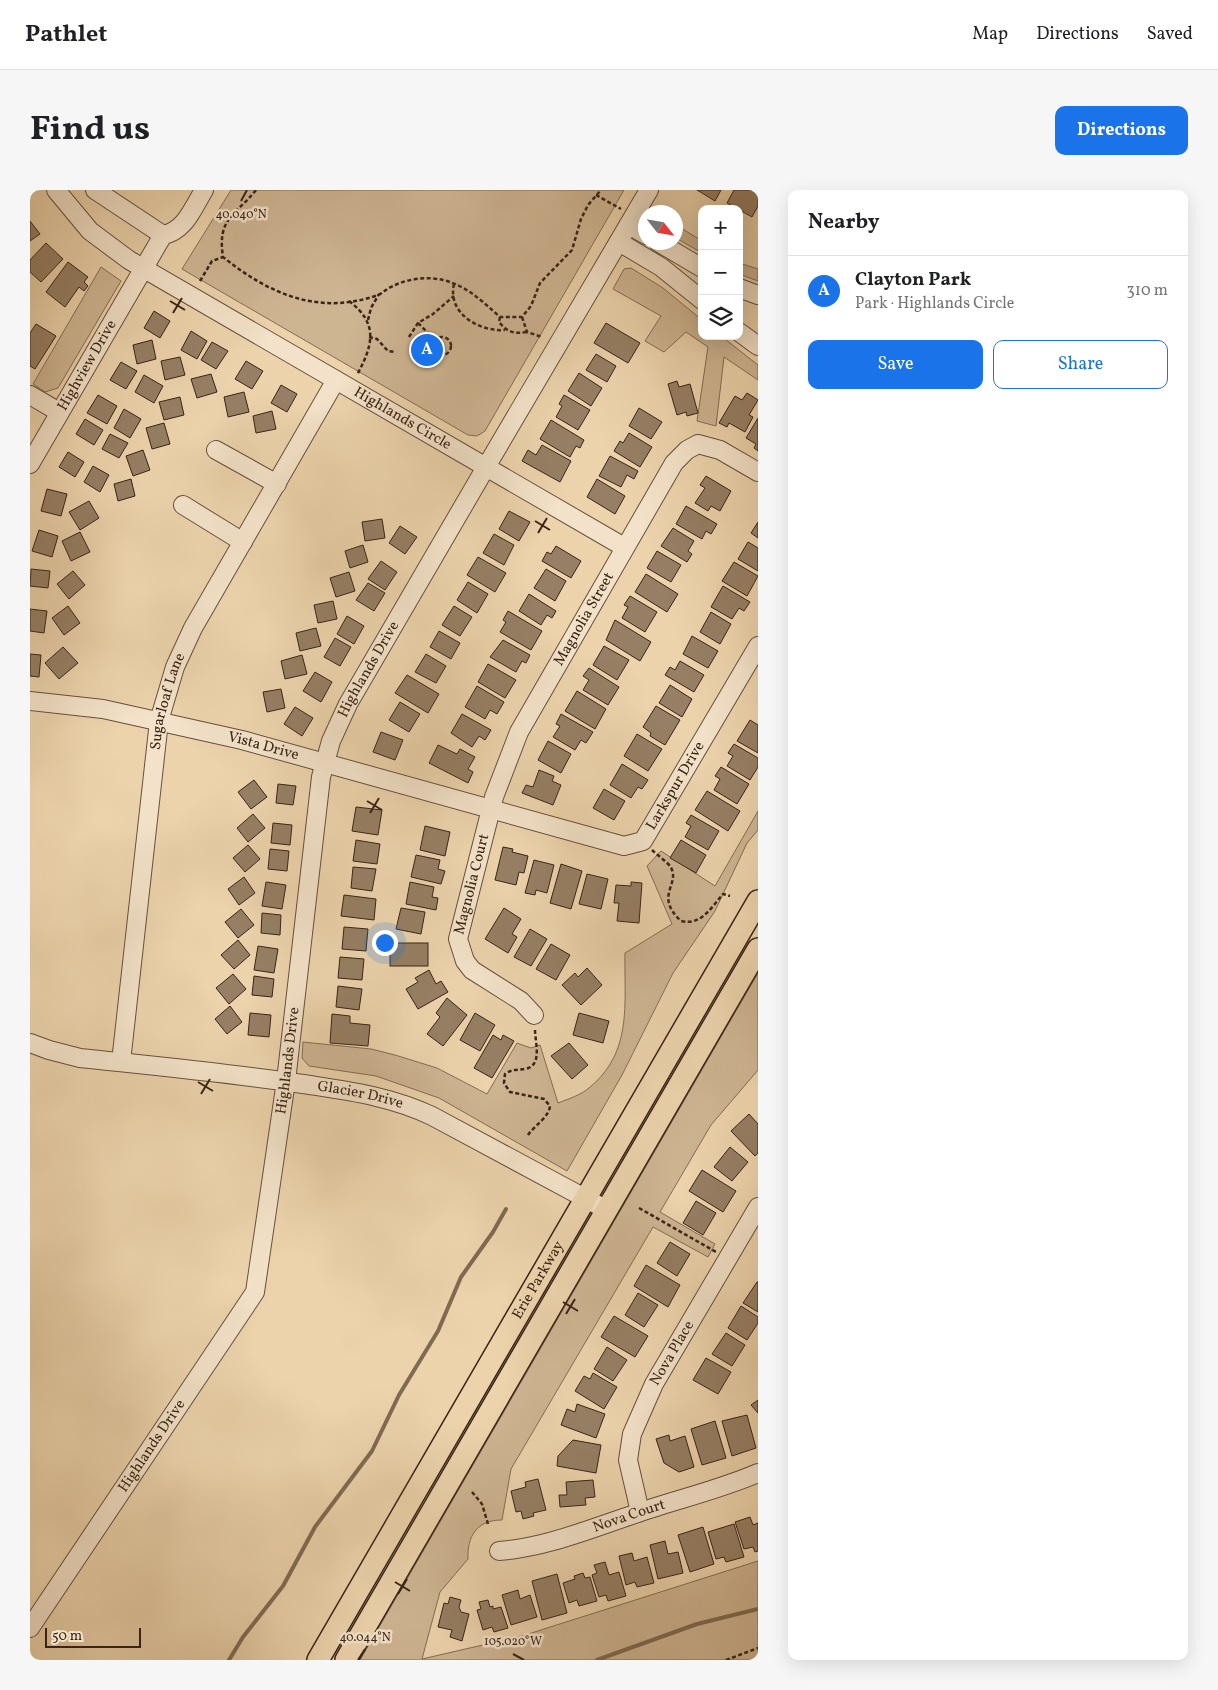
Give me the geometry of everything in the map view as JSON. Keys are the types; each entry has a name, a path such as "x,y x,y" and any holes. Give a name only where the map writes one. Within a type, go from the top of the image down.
{"main road":[{"name":"Erie Parkway","path":"318,1660 758,901"},
{"name":"Erie Parkway","path":"346,1660 758,949"}],"street":[{"name":"Highlands Circle","path":"56,190 90,230 111,247 144,268 624,547"},
{"path":"95,190 162,235 171,233 183,224 204,190"},
{"path":"486,467 619,242 625,217 648,190"},
{"path":"625,217 638,228"},
{"name":"Highview Drive","path":"30,464 162,235"},
{"path":"619,242 661,267 698,297"},
{"path":"672,250 698,266"},
{"path":"743,290 758,296"},
{"path":"743,335 758,346"},
{"name":"Sugarloaf Lane","path":"121,1062 159,721 175,667 193,628 336,380"},
{"path":"30,395 59,412"},
{"name":"Magnolia Street","path":"491,810 519,732 674,463 687,450 698,444 720,450 758,472"},
{"path":"216,450 276,484"},
{"name":"Highlands Drive","path":"30,1628 255,1292 286,1081 312,841 324,762 348,704 486,467"},
{"path":"183,505 243,542"},
{"name":"Larkspur Drive","path":"491,810 611,844 624,846 643,841 758,646"},
{"name":"Vista Drive","path":"30,701 103,710 242,740 491,810"},
{"name":"Magnolia Court","path":"491,810 458,939 465,960 472,970 521,1001 534,1015"},
{"name":"Glacier Drive","path":"30,1043 80,1058 351,1090 408,1105 607,1210"},
{"name":"Nova Place","path":"640,1512 628,1460 632,1434 654,1384 758,1207"},
{"name":"Nova Court","path":"499,1551 527,1548 568,1537 640,1512 735,1483 758,1473"}],"path":[{"path":"256,190 226,220 220,240 223,257 243,274 268,289 286,296 306,300 349,301 379,294 406,280 441,280 473,293 500,316 522,317"},
{"path":"522,317 531,306 540,283 572,250 581,219 600,190"},
{"path":"596,195 625,217"},
{"path":"200,281 212,261 223,257"},
{"path":"454,284 454,296 460,313 476,326 496,331 506,330"},
{"path":"356,376 370,352 368,320 370,308 379,294"},
{"path":"409,337 418,323 433,314 454,296"},
{"path":"349,301 361,310 368,320"},
{"path":"500,316 499,322 506,330 516,334 527,332 542,336"},
{"path":"522,317 527,332"},
{"path":"418,323 435,340"},
{"path":"369,336 377,339 388,351 395,352"},
{"path":"441,337 447,338 450,343 449,352 444,355 436,353 433,348 435,340 441,337"},
{"path":"656,854 670,867 672,878 667,902 671,912 681,921 695,922 706,914 723,894 730,896"},
{"path":"528,1135 540,1120 546,1118 550,1112 550,1106 544,1099 510,1092 504,1083 505,1074 512,1070 527,1068 535,1062 538,1052 535,1037"},
{"path":"639,1208 714,1251"},
{"path":"472,1492 482,1504 488,1524"},
{"path":"726,1660 758,1648"}],"shaded area":[{"path":"231,190 624,190 485,431 477,436 468,435 182,269"},
{"path":"683,229 698,239 698,251 683,242"},
{"path":"743,264 758,269 758,281 743,275"},
{"path":"101,267 121,281 58,388 45,392 33,384"},
{"path":"631,268 663,288 698,317 698,340 726,340 758,365 758,380 724,357 716,426 697,421 708,347 686,332 664,352 645,341 661,316 613,289 624,269"},
{"path":"758,811 758,830 747,843 715,911 673,973 622,1075 567,1171 439,1098 376,1076 309,1066 302,1058 303,1042 371,1049 437,1068 487,1094 517,1043 531,1048 540,1045 558,1103 582,1093 603,1074 613,1059 619,1043 625,1009 625,953 672,924 647,866 661,851 715,886"},
{"path":"758,973 758,1070 711,1125 660,1212 715,1244 708,1257 653,1227 511,1469 502,1520 486,1523 475,1531 469,1543 468,1559 440,1592 422,1659 522,1636 758,1561 758,1660 360,1660"}],"building":[{"path":"697,190 721,190 715,201"},
{"path":"734,190 758,190 758,206 752,217 743,212 743,205 731,205 727,203"},
{"path":"30,221 40,234 30,241"},
{"path":"46,243 63,259 41,282 30,272 30,260"},
{"path":"68,262 88,277 84,282 88,286 84,291 79,287 65,307 46,292"},
{"path":"154,311 170,321 160,338 144,328"},
{"path":"606,323 640,343 628,363 594,343"},
{"path":"36,324 56,336 35,369 30,366 30,333"},
{"path":"191,331 207,341 197,359 181,350"},
{"path":"152,340 156,359 137,364 133,345"},
{"path":"212,342 228,351 216,369 201,360"},
{"path":"596,354 616,366 607,382 586,370"},
{"path":"180,357 185,375 165,380 161,361"},
{"path":"246,361 263,371 252,389 235,379"},
{"path":"121,362 137,371 126,389 110,380"},
{"path":"579,373 602,388 591,406 568,391"},
{"path":"211,374 217,392 197,398 191,379"},
{"path":"144,375 163,386 154,403 135,392"},
{"path":"677,381 679,387 690,384 698,413 687,416 686,412 677,415 668,384"},
{"path":"281,385 297,394 287,412 271,403"},
{"path":"244,392 249,412 228,417 224,397"},
{"path":"747,393 758,400 749,415 753,417 745,432 729,423 727,427 719,423 735,396 742,400"},
{"path":"98,395 117,406 107,424 87,413"},
{"path":"564,395 590,410 578,430 556,417 562,406 559,404"},
{"path":"180,397 184,415 164,420 159,402"},
{"path":"639,408 662,422 651,439 629,426"},
{"path":"124,409 141,419 130,438 114,428"},
{"path":"272,411 276,429 256,433 253,416"},
{"path":"758,418 758,451 754,448 756,444 746,438"},
{"path":"85,419 103,430 94,445 76,434"},
{"path":"551,420 584,440 580,448 576,446 570,457 540,439"},
{"path":"164,423 170,444 152,449 146,428"},
{"path":"629,433 652,447 640,467 614,451 620,441 623,443"},
{"path":"110,434 128,443 119,458 102,449"},
{"path":"542,445 571,461 560,482 522,461 528,450 536,455"},
{"path":"143,450 150,470 133,476 126,456"},
{"path":"68,452 84,462 75,477 59,467"},
{"path":"610,456 638,471 634,479 627,475 621,487 599,476"},
{"path":"93,466 109,475 100,492 84,482"},
{"path":"706,476 731,491 720,511 711,506 708,511 695,503 705,488 700,485"},
{"path":"131,479 135,496 118,501 114,484"},
{"path":"597,479 625,496 615,514 587,497"},
{"path":"47,489 67,494 61,516 41,511"},
{"path":"89,501 99,518 80,530 69,512"},
{"path":"686,506 717,524 711,534 706,531 702,539 676,524"},
{"path":"509,511 530,522 519,541 499,529"},
{"path":"382,519 385,538 365,541 362,522"},
{"path":"758,522 758,538 751,533"},
{"path":"400,526 417,537 405,554 389,543"},
{"path":"673,528 694,541 688,551 692,554 687,562 661,546"},
{"path":"39,530 58,536 52,557 32,551"},
{"path":"80,532 90,552 71,561 62,541"},
{"path":"494,534 514,545 504,565 483,553"},
{"path":"748,542 758,548 758,571 738,559"},
{"path":"363,545 368,562 350,568 345,551"},
{"path":"556,546 581,561 571,578 542,561 547,552 551,554"},
{"path":"657,551 681,565 671,582 647,568"},
{"path":"478,557 506,573 495,592 467,575"},
{"path":"381,561 397,572 385,590 368,579"},
{"path":"734,562 758,576 747,596 722,581"},
{"path":"31,569 50,571 48,588 30,586"},
{"path":"546,569 566,581 555,601 534,588"},
{"path":"73,571 85,585 69,599 57,584"},
{"path":"349,572 355,591 336,597 330,578"},
{"path":"646,574 678,594 667,612 635,592"},
{"path":"468,582 488,594 477,613 457,600"},
{"path":"368,583 385,593 374,611 356,600"},
{"path":"723,586 750,602 744,611 739,608 732,619 711,607"},
{"path":"529,594 556,611 552,618 547,615 541,625 519,611"},
{"path":"630,596 657,612 645,632 622,618 628,607 624,605"},
{"path":"333,601 337,619 318,623 314,605"},
{"path":"68,606 80,623 64,635 52,618"},
{"path":"454,606 472,617 460,636 442,625"},
{"path":"30,609 47,611 44,633 30,631"},
{"path":"508,611 542,631 531,650 500,632 506,622 503,620"},
{"path":"711,612 731,624 720,644 700,632"},
{"path":"347,616 364,626 354,644 337,634"},
{"path":"615,620 651,642 640,661 606,640"},
{"path":"316,628 321,646 300,651 296,633"},
{"path":"439,631 460,643 451,659 430,647"},
{"path":"692,636 718,651 708,668 683,654"},
{"path":"335,638 351,647 340,666 324,657"},
{"path":"503,640 530,655 526,663 522,661 516,672 490,657"},
{"path":"604,646 629,660 617,680 593,665"},
{"path":"63,647 78,663 59,679 45,663"},
{"path":"30,654 41,655 39,677 30,676"},
{"path":"426,654 446,666 436,683 415,672"},
{"path":"302,655 307,674 285,679 281,661"},
{"path":"680,661 704,675 694,692 665,675 670,667 675,670"},
{"path":"488,664 516,680 505,698 478,682"},
{"path":"589,668 619,687 608,705 583,690 589,680 583,676"},
{"path":"315,672 332,682 321,702 303,691"},
{"path":"407,675 439,694 428,713 395,693"},
{"path":"670,685 692,699 682,717 659,703"},
{"path":"477,686 504,702 497,714 490,710 485,719 465,707"},
{"path":"281,689 285,708 267,712 263,692"},
{"path":"577,691 606,709 595,729 565,711"},
{"path":"400,702 420,714 409,732 389,720"},
{"path":"656,706 680,720 665,745 650,736 651,733 643,727"},
{"path":"295,707 313,718 302,736 284,724"},
{"path":"462,714 491,730 485,740 479,736 472,747 451,733"},
{"path":"561,714 593,732 586,743 581,740 575,750 553,737 560,726 556,724"},
{"path":"750,720 758,725 758,753 737,741"},
{"path":"381,732 403,740 395,760 373,752"},
{"path":"637,734 662,749 648,771 624,756"},
{"path":"548,741 571,754 561,773 538,760"},
{"path":"734,744 758,758 758,767 750,780 727,766 733,756 728,753"},
{"path":"438,745 457,754 460,749 475,757 468,769 473,772 468,783 429,763"},
{"path":"622,764 648,780 642,789 638,787 631,798 610,785"},
{"path":"721,767 749,784 737,804 714,790 720,779 715,776"},
{"path":"539,770 554,776 552,781 561,785 553,805 522,793 526,785 533,787"},
{"path":"254,780 267,797 251,809 238,792"},
{"path":"278,784 296,786 293,805 276,803"},
{"path":"604,789 625,801 614,820 593,808"},
{"path":"707,791 740,811 728,831 695,810"},
{"path":"356,807 382,810 378,835 352,831"},
{"path":"253,814 265,828 248,842 237,828"},
{"path":"691,815 719,831 708,850 685,837 691,826 686,823"},
{"path":"273,823 292,825 290,845 271,843"},
{"path":"425,826 450,832 445,856 420,850"},
{"path":"356,840 380,844 377,864 353,861"},
{"path":"681,840 706,855 696,873 670,858"},
{"path":"248,845 260,859 245,872 233,858"},
{"path":"503,847 513,849 512,852 528,856 524,873 519,872 516,885 495,880"},
{"path":"270,849 289,851 287,871 268,869"},
{"path":"416,855 440,860 438,869 445,871 441,884 411,877"},
{"path":"534,860 554,865 547,893 536,890 535,895 525,893"},
{"path":"561,864 582,871 571,909 550,903"},
{"path":"353,867 376,869 372,891 351,888"},
{"path":"587,874 608,879 601,909 579,904"},
{"path":"244,877 255,893 239,905 228,889"},
{"path":"266,882 286,885 282,909 262,906"},
{"path":"410,882 434,887 432,897 438,898 436,910 406,904"},
{"path":"631,882 642,883 639,923 617,921 619,903 614,903 616,885 631,886"},
{"path":"344,895 376,899 374,920 341,916"},
{"path":"401,908 425,912 421,934 396,929"},
{"path":"504,908 521,919 512,934 517,937 508,953 485,939"},
{"path":"241,909 254,925 238,938 225,922"},
{"path":"262,913 281,915 280,935 261,933"},
{"path":"344,927 368,929 366,951 342,949"},
{"path":"530,929 547,939 531,966 514,957"},
{"path":"238,940 250,955 234,969 221,955"},
{"path":"390,943 428,943 428,966 390,966"},
{"path":"551,944 570,955 556,980 536,969"},
{"path":"258,946 278,949 274,973 254,970"},
{"path":"340,957 364,959 362,980 338,978"},
{"path":"587,968 602,985 581,1005 562,985 575,973 578,977"},
{"path":"429,970 436,984 441,981 448,992 418,1009 406,989 418,982 415,978"},
{"path":"233,974 246,989 229,1004 216,988"},
{"path":"254,976 274,979 272,997 252,995"},
{"path":"338,986 362,989 359,1010 336,1007"},
{"path":"447,998 467,1015 443,1046 427,1034 440,1017 436,1013"},
{"path":"230,1006 242,1022 227,1034 215,1019"},
{"path":"250,1013 271,1015 269,1037 248,1035"},
{"path":"475,1013 495,1025 480,1051 460,1040"},
{"path":"579,1013 609,1021 603,1043 573,1035"},
{"path":"332,1014 350,1016 350,1023 370,1025 368,1046 330,1043"},
{"path":"493,1035 501,1040 503,1035 514,1041 492,1078 474,1068"},
{"path":"569,1043 588,1065 572,1079 551,1056"},
{"path":"749,1114 758,1124 758,1153 755,1156 731,1131"},
{"path":"730,1147 748,1162 732,1181 714,1167"},
{"path":"702,1170 736,1191 723,1212 689,1191"},
{"path":"696,1201 716,1213 703,1235 683,1223"},
{"path":"670,1242 690,1254 677,1276 657,1263"},
{"path":"646,1265 680,1285 668,1307 634,1286"},
{"path":"758,1282 758,1312 743,1303"},
{"path":"638,1293 658,1305 644,1327 625,1315"},
{"path":"741,1306 758,1317 758,1323 747,1340 728,1328"},
{"path":"614,1316 648,1336 635,1357 601,1337"},
{"path":"726,1333 745,1345 732,1366 712,1354"},
{"path":"607,1347 627,1360 613,1381 594,1369"},
{"path":"706,1358 731,1372 718,1394 693,1380"},
{"path":"593,1373 617,1387 604,1409 575,1391 584,1376 590,1379"},
{"path":"758,1400 758,1413 751,1405"},
{"path":"577,1404 605,1414 596,1438 561,1425 567,1409 575,1412"},
{"path":"747,1415 756,1448 732,1456 722,1421"},
{"path":"715,1421 726,1458 702,1465 691,1429"},
{"path":"669,1435 670,1441 685,1436 694,1467 679,1472 664,1463 656,1439"},
{"path":"573,1440 601,1445 596,1473 557,1466 558,1456"},
{"path":"538,1479 546,1510 533,1513 534,1516 523,1519 521,1511 516,1512 511,1491 526,1487 525,1482"},
{"path":"593,1480 595,1497 585,1498 586,1505 560,1507 559,1495 567,1495 566,1482"},
{"path":"750,1517 753,1525 758,1523 758,1551 755,1552 753,1547 744,1549 735,1522"},
{"path":"734,1524 744,1557 726,1562 724,1557 716,1559 708,1532"},
{"path":"703,1527 714,1564 690,1572 678,1535"},
{"path":"665,1541 668,1554 678,1552 683,1573 658,1579 650,1545"},
{"path":"632,1553 634,1561 647,1557 654,1583 637,1587 635,1582 626,1585 619,1556"},
{"path":"605,1562 609,1575 619,1572 626,1596 608,1601 606,1595 599,1597 592,1575 597,1573 594,1565"},
{"path":"583,1573 585,1578 590,1577 597,1601 579,1606 577,1600 569,1603 563,1583 575,1579 574,1576"},
{"path":"557,1574 567,1613 542,1620 532,1581"},
{"path":"518,1590 520,1599 530,1595 537,1617 511,1625 502,1595"},
{"path":"450,1597 461,1600 459,1607 461,1612 469,1614 462,1641 450,1637 452,1630 438,1627 444,1603 448,1604"},
{"path":"488,1600 490,1607 493,1606 493,1609 501,1607 508,1628 494,1632 492,1627 483,1630 477,1610 481,1609 479,1602"}],"waterway":[{"path":"229,1660 243,1637 283,1586 315,1527 372,1451 399,1395 438,1331 461,1277 493,1232 506,1209"},
{"path":"597,1660 697,1624 758,1609"}],"place":[{"name":"Clayton Park","path":"427,350"}]}
